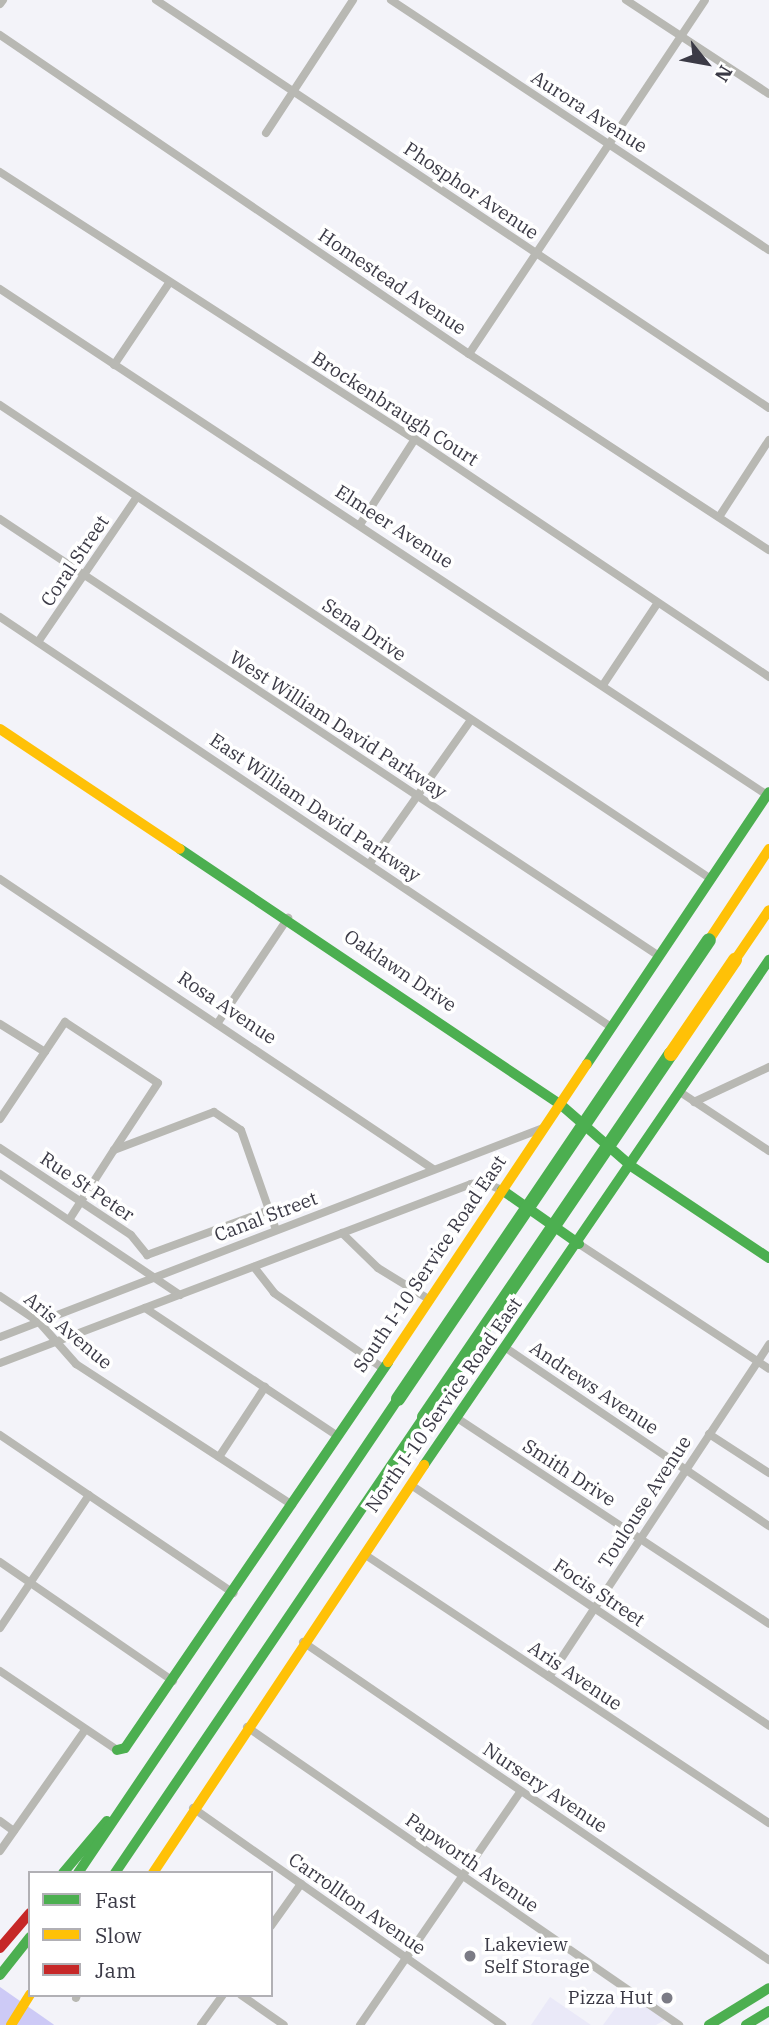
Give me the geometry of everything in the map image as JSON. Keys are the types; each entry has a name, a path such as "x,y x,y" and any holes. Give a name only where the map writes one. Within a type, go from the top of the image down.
{"main road":[{"name":"Oaklawn Drive","path":"0,729 288,918 560,1104 631,1166 769,1258"},
{"name":"South I-10 Service Road East","path":"117,1750 125,1748 233,1593 768,794"},
{"path":"79,1871 769,849"},
{"path":"116,1871 769,910"},
{"name":"North I-10 Service Road East","path":"154,1871 303,1642 579,1244 769,960"},
{"path":"502,1190 579,1244"},
{"path":"65,1871 136,1789"},
{"path":"0,1948 28,1915"},
{"path":"1,1975 28,1940"},
{"path":"709,2025 769,1988"},
{"path":"11,2025 29,1997"},
{"path":"746,2025 769,2011"}],"street":[{"name":"Phosphor Avenue","path":"156,0 769,408"},
{"path":"266,133 353,0"},
{"name":"Aurora Avenue","path":"391,0 769,250"},
{"path":"626,0 769,94"},
{"path":"469,354 705,0"},
{"name":"Homestead Avenue","path":"0,35 469,354 769,550"},
{"name":"Brockenbraugh Court","path":"0,172 415,439 769,677"},
{"path":"114,365 169,283"},
{"name":"Elmeer Avenue","path":"0,289 361,523 768,794"},
{"name":"Sena Drive","path":"0,405 711,879"},
{"path":"361,523 415,439"},
{"path":"719,517 769,440"},
{"name":"Coral Street","path":"38,642 137,498"},
{"name":"West William David Parkway","path":"0,519 659,956"},
{"path":"603,685 657,604"},
{"name":"East William David Parkway","path":"0,617 611,1027"},
{"path":"370,863 471,720"},
{"name":"Rosa Avenue","path":"0,879 433,1169"},
{"path":"217,1024 288,918"},
{"path":"0,1119 3,1106 65,1022 158,1083 69,1220"},
{"path":"0,1024 45,1052"},
{"path":"694,1102 769,1067"},
{"path":"680,1092 769,1151"},
{"path":"114,1150 214,1112 241,1130 276,1230"},
{"name":"Canal Street","path":"0,1338 543,1128"},
{"name":"Rue St Peter","path":"0,1148 131,1235 141,1252 152,1255 269,1210"},
{"path":"0,1174 180,1295"},
{"path":"0,1363 471,1184 483,1182 502,1190"},
{"path":"342,1233 378,1268 430,1300"},
{"path":"579,1244 769,1368"},
{"path":"254,1266 274,1293 384,1369"},
{"name":"Aris Avenue","path":"0,1296 39,1322 76,1364 292,1505"},
{"path":"145,1308 338,1436"},
{"name":"Toulouse Avenue","path":"549,1677 769,1344"},
{"name":"Andrews Avenue","path":"506,1348 769,1526"},
{"path":"219,1457 265,1387"},
{"name":"Smith Drive","path":"457,1418 769,1624"},
{"path":"709,1434 769,1473"},
{"path":"0,1435 233,1593"},
{"name":"Focis Street","path":"411,1485 769,1726"},
{"path":"0,1628 89,1495"},
{"name":"Aris Avenue","path":"363,1554 769,1823"},
{"path":"0,1562 173,1681"},
{"name":"Nursery Avenue","path":"303,1642 769,1960"},
{"path":"0,1671 117,1750"},
{"name":"Papworth Avenue","path":"247,1727 679,2025"},
{"path":"0,1851 85,1730"},
{"path":"360,2025 521,1791"},
{"name":"Carrollton Avenue","path":"193,1808 502,2025"},
{"path":"0,1821 14,1830"},
{"path":"273,1923 301,1884"},
{"path":"201,2025 222,1997"},
{"path":"244,1997 284,2025"}],"shaded area":[{"path":"627,1992 665,2020 656,2025 603,2025"},
{"path":"550,1997 591,2025 531,2025"}],"water":[{"path":"0,1987 53,2024 54,2025 0,2025"}],"traffic: fast":[{"path":"587,1064 769,792"},
{"path":"180,849 560,1104 631,1166 769,1258"},
{"path":"398,1399 709,940"},
{"path":"424,1465 769,960"},
{"path":"424,1417 671,1054"},
{"path":"502,1190 579,1244"},
{"path":"117,1750 125,1748 388,1362"},
{"path":"79,1871 398,1399"},
{"path":"116,1871 424,1417"},
{"path":"65,1871 107,1821"},
{"path":"0,1975 28,1940"},
{"path":"709,2025 769,1988"},
{"path":"746,2025 769,2011"}],"traffic: slow":[{"path":"0,729 180,849"},
{"path":"709,940 769,849"},
{"path":"735,960 769,910"},
{"path":"671,1054 735,960"},
{"path":"388,1362 587,1064"},
{"path":"154,1871 424,1465"},
{"path":"11,2025 29,1997"}],"traffic: jam":[{"path":"0,1948 28,1915"}],"place":[{"name":"Lakeview Self Storage","path":"470,1956"},
{"name":"Pizza Hut","path":"667,1998"}]}
